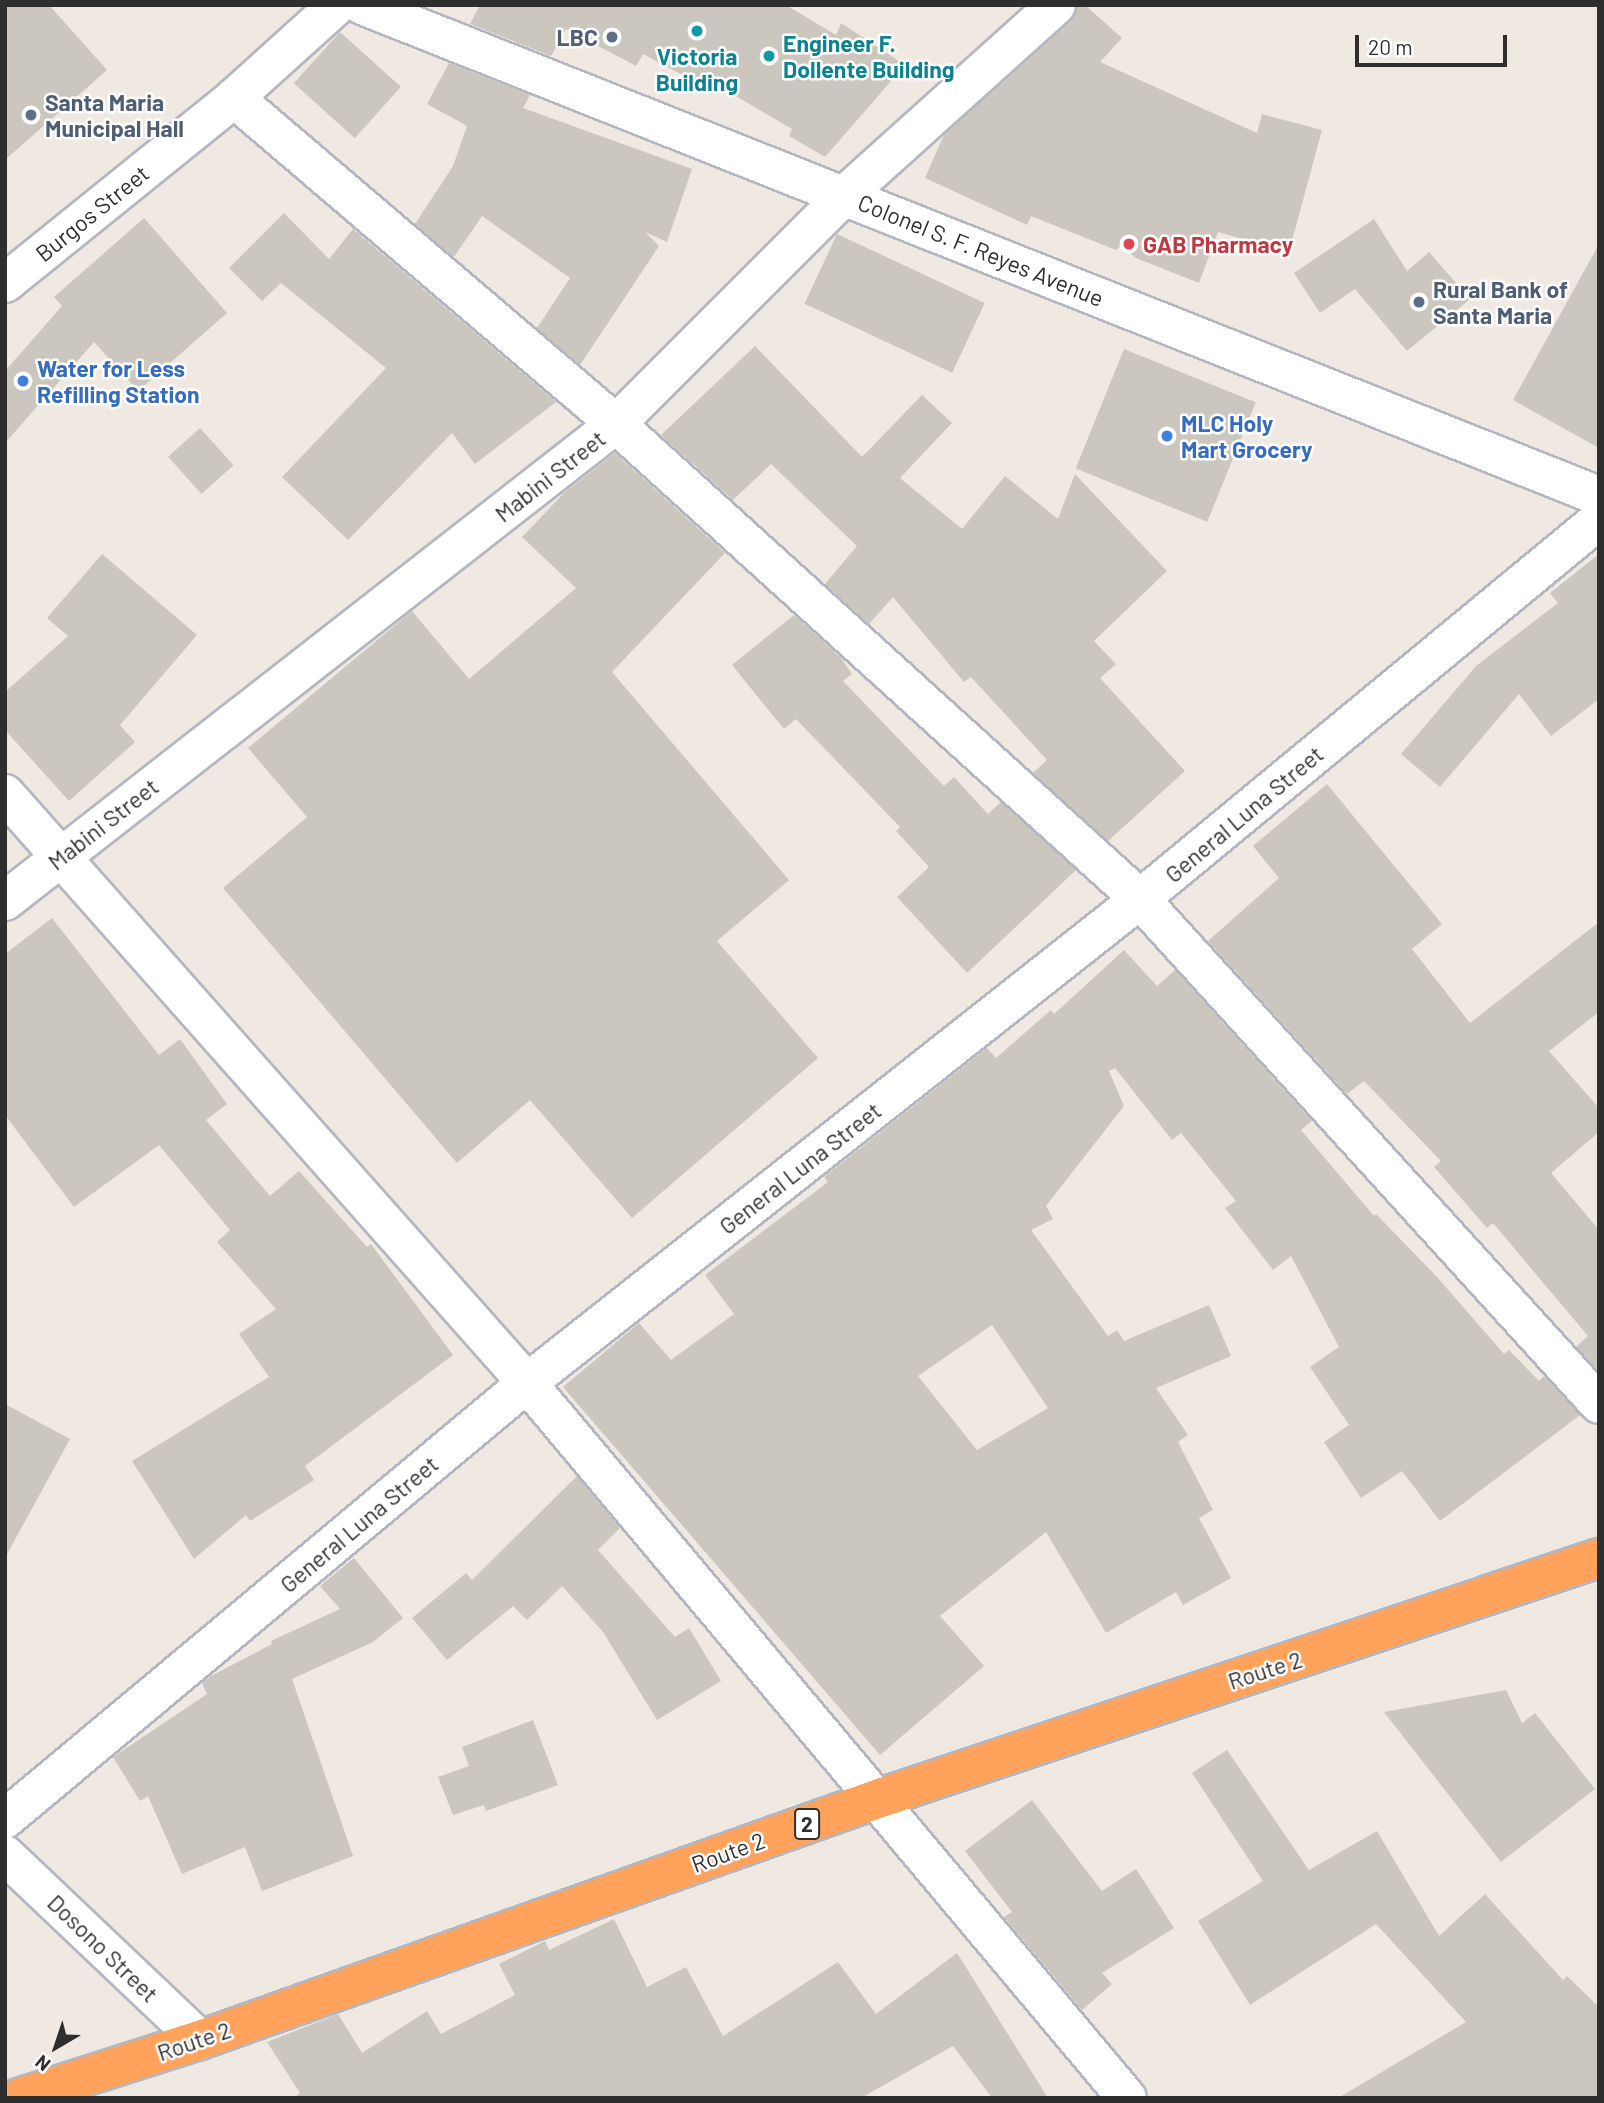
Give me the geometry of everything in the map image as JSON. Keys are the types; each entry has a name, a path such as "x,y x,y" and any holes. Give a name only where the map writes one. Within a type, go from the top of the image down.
{"highway":[{"name":"Route 2","path":"18,2098 200,2040 877,1799 1599,1558"}],"street":[{"name":"Burgos Street","path":"5,283 234,98 337,5"},
{"name":"Colonel S. F. Reyes Avenue","path":"362,5 1599,496"},
{"name":"Mabini Street","path":"5,901 616,424 844,196 1056,5"},
{"path":"234,98 616,424 1140,899 1599,1404"},
{"name":"General Luna Street","path":"5,1819 527,1383 1140,899 1599,520"},
{"path":"5,794 527,1383 1127,2098"},
{"name":"Dosono Street","path":"5,1855 200,2040"}],"building":[{"name":"Santa Maria Municipal Hall","path":"5,5 49,5 107,70 5,160"},
{"path":"480,5 786,5 836,35 841,23 905,65 825,157 789,136 792,129 705,78 701,85 643,54 636,66 566,29 551,56 470,24"},
{"path":"1077,5 1085,5 1122,38 1100,62 1257,133 1262,114 1322,130 1289,252 1218,232 1199,283 1136,258 1121,245 1116,250 1031,216 1027,225 925,178 944,135 1071,21"},
{"path":"340,32 401,87 355,138 294,83"},
{"path":"449,63 530,95 523,108 692,169 667,242 645,232 659,246 580,365 537,328 570,278 482,216 454,257 415,224 453,166 467,126 427,104"},
{"path":"284,213 329,259 353,229 556,402 475,464 452,433 348,540 282,477 386,368 281,283 262,301 229,268"},
{"path":"144,218 227,313 138,391 94,342 5,443 5,371 62,306 54,297"},
{"path":"1374,219 1407,271 1429,252 1470,299 1407,351 1355,289 1320,313 1294,273"},
{"path":"837,234 985,303 952,373 804,304"},
{"path":"1599,244 1599,448 1513,400"},
{"path":"755,346 862,457 922,395 952,423 900,478 962,529 1005,476 1058,519 1075,474 1167,571 1094,641 1116,664 1100,678 1185,771 1108,841 1033,773 1047,760 971,677 964,682 893,597 869,624 825,584 857,546 771,464 733,500 661,435"},
{"name":"MLC Holy Mart Grocery","path":"1124,349 1256,402 1207,522 1076,469"},
{"path":"200,428 233,465 202,494 168,457"},
{"path":"615,453 725,553 612,672 789,880 717,941 818,1058 632,1218 530,1100 457,1163 223,888 307,817 248,748 412,611 469,679 576,588 522,537 565,492"},
{"path":"102,554 197,635 120,725 135,742 69,801 5,730 5,692 68,636 47,618"},
{"path":"1599,554 1599,699 1551,736 1519,694 1440,787 1401,754 1476,666 1558,603 1550,593"},
{"path":"794,615 841,658 852,674 843,681 944,786 954,777 988,814 1001,802 1076,870 967,973 897,897 929,867 896,831 900,827 796,719 784,729 732,665"},
{"path":"1327,784 1442,924 1412,949 1470,1023 1599,922 1599,1012 1549,1051 1599,1108 1599,1132 1551,1173 1599,1230 1599,1371 1576,1347 1588,1336 1493,1223 1487,1228 1434,1167 1441,1161 1364,1081 1347,1094 1208,941 1279,878 1253,846"},
{"path":"52,918 159,1055 180,1039 227,1104 206,1120 270,1196 299,1171 367,1247 371,1244 453,1355 305,1466 314,1480 250,1521 246,1515 194,1559 132,1461 269,1377 239,1334 276,1309 217,1242 230,1230 159,1145 74,1207 5,1115 5,954"},
{"path":"1124,950 1157,986 1175,970 1312,1121 1301,1130 1374,1216 1376,1214 1437,1277 1504,1354 1509,1350 1539,1381 1544,1376 1580,1415 1440,1521 1402,1471 1361,1498 1324,1442 1349,1425 1310,1367 1339,1347 1291,1256 1273,1270 1225,1208 1236,1201 1181,1133 1172,1140 1115,1068 1109,1071 1124,1106 1046,1206 1053,1219 1031,1230 1108,1336 1117,1330 1124,1341 1209,1305 1231,1356 1156,1388 1188,1435 1178,1442 1213,1510 1199,1518 1231,1578 1183,1605 1176,1592 1106,1633 1046,1532 940,1616 984,1666 880,1755 563,1387 639,1323 671,1360 734,1314 705,1275 828,1182 824,1177 987,1048 996,1058 1051,1010 1054,1014","holes":["992,1325 1048,1408 977,1450 918,1376"]},
{"path":"5,1404 70,1439 5,1558"},
{"path":"577,1476 620,1528 598,1550 675,1637 689,1628 721,1681 657,1720 603,1632 562,1586 527,1620 513,1606 447,1660 412,1618 466,1573 472,1580"},
{"path":"354,1558 403,1618 373,1642 292,1679 353,1856 262,1891 245,1847 182,1874 148,1796 140,1801 113,1757 207,1694 202,1683 211,1676 272,1644 271,1641 340,1609 320,1586"},
{"path":"1506,1690 1522,1723 1535,1713 1595,1789 1501,1862 1384,1712"},
{"path":"533,1720 558,1785 486,1811 484,1805 453,1815 438,1777 469,1766 462,1747"},
{"path":"1227,1750 1309,1870 1377,1831 1439,1936 1485,1894 1563,1980 1567,1976 1599,2007 1599,2098 1338,2098 1466,2022 1376,1924 1250,2005 1198,1921 1263,1881 1192,1773"},
{"path":"1032,1800 1102,1891 1136,1869 1174,1928 1102,1973 1112,1984 1082,2010 1004,1917 1012,1912 965,1851"},
{"path":"614,1919 647,1987 686,1967 723,2036 838,1962 876,2014 957,1953 1048,2098 992,2098 953,2046 861,2098 293,2098 300,2093 267,2042 338,2014 362,2053 427,2011 441,2034 515,1995 499,1964 545,1941 549,1950"}],"place":[{"name":"Victoria Building","path":"697,31"},
{"name":"LBC","path":"612,37"},
{"name":"Engineer F. Dollente Building","path":"769,56"},
{"name":"Santa Maria Municipal Hall","path":"31,115"},
{"name":"GAB Pharmacy","path":"1129,244"},
{"name":"Rural Bank of Santa Maria","path":"1419,302"},
{"name":"Water for Less Refilling Station","path":"23,381"},
{"name":"MLC Holy Mart Grocery","path":"1167,436"}]}
